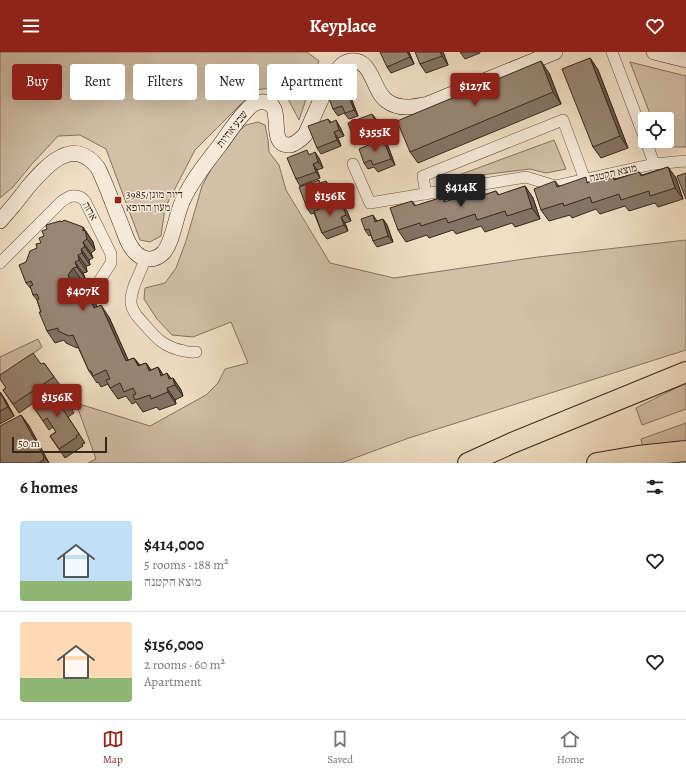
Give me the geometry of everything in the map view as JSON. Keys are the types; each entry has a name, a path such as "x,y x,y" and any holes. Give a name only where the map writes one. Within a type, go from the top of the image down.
{"highway":[{"path":"468,463 512,442 686,372"},
{"path":"597,463 638,456 686,451"}],"main road":[{"name":"שבע אחיות","path":"145,259 157,257 166,248 180,206 189,187 246,111 256,103 269,103 276,114 277,134 279,139 285,144 293,144 305,135 332,78 340,66 354,56 368,71 381,96 387,102 398,107 410,108 428,104 555,52"},
{"path":"654,52 686,60"},
{"path":"0,221 49,164 63,156 70,154 83,156 94,163 98,168 129,244 136,254 145,259"}],"street":[{"path":"612,52 638,121"},
{"path":"426,194 423,176 563,120 585,180"},
{"path":"648,148 654,164"},
{"name":"מוצא הקטנה","path":"353,164 370,203 526,177 554,186 654,164 686,161"},
{"name":"ארזה","path":"0,263 61,202 70,196 76,195 85,201 112,254 110,263 100,280"},
{"path":"145,259 132,293 131,302 133,310 155,337 162,343 168,347 179,350 193,353 196,352"}],"shaded area":[{"path":"0,52 307,52 319,61 318,64 267,64 267,88 259,89 259,64 205,64 205,100 245,100 195,150 165,208 161,236 150,242 140,240 106,149 80,135 58,136 13,187 0,198"},
{"path":"630,62 686,76 686,147 674,147 674,112 649,112"},
{"path":"289,100 306,100 299,120"},
{"path":"258,122 265,125 269,152 279,165 286,190 330,263 394,278 538,257 686,240 686,350 409,438 341,463 88,463 96,459 76,403 150,426 206,395 218,383 225,369 248,363 231,322 193,337 172,335 157,319 144,299 145,288 165,283 176,268 186,241 202,186 225,143 246,125"},
{"path":"554,140 566,169 546,173 530,169 448,179"},
{"path":"38,339 42,347 0,378 0,357"},
{"path":"686,383 686,409 642,425 636,408"},
{"path":"686,423 686,444 643,448 641,439"}],"building":[{"path":"380,52 407,52 410,57 387,67"},
{"path":"415,52 440,52 442,56 420,64"},
{"path":"590,58 620,136 593,147 562,69"},
{"path":"541,61 553,92 410,152 397,121"},
{"path":"330,100 350,100 354,110 345,113 342,106 333,109"},
{"path":"372,114 380,133 362,140 360,135 353,137 348,123"},
{"path":"328,119 330,123 336,120 339,130 334,132 337,140 317,148 308,126"},
{"path":"383,139 391,159 373,165 371,160 364,163 359,149"},
{"path":"307,150 309,155 315,152 318,162 313,164 316,172 296,179 287,158"},
{"path":"668,167 675,188 650,196 649,191 621,200 619,194 592,203 590,197 564,206 563,203 541,210 534,189 555,181 557,187 586,177 587,183 612,174 614,180 639,172 641,176"},
{"path":"686,173 686,199 677,176"},
{"path":"319,180 320,183 326,181 329,190 324,192 327,200 307,208 299,187"},
{"path":"525,186 532,208 507,216 505,211 477,220 475,214 448,223 446,218 421,226 420,223 398,230 390,208 412,201 414,206 443,197 444,202 469,194 471,199 496,191 498,195"},
{"path":"335,203 336,206 342,204 346,215 341,217 344,225 322,233 314,211"},
{"path":"373,215 375,222 383,219 388,236 373,241 369,229 365,230 361,219"},
{"path":"64,220 83,227 83,231 85,230 87,239 83,242 85,247 81,249 82,253 78,255 79,260 75,262 77,267 73,268 68,275 77,295 87,290 94,308 101,305 126,361 134,358 138,366 146,363 149,371 158,367 161,376 167,373 169,379 173,378 175,385 167,388 168,392 151,399 150,395 135,400 133,395 136,394 133,388 124,392 120,383 110,388 106,380 110,379 106,370 93,376 91,371 89,371 73,335 69,336 58,331 58,328 47,331 39,312 41,312 37,300 39,299 37,294 33,295 30,286 33,285 31,281 26,283 19,265 26,262 30,251 37,248 36,244 41,243 39,238 44,236 42,231 47,229 46,225 60,221 62,222"},
{"path":"33,353 41,364 44,363 54,377 13,404 3,390 6,388 0,379 0,375"},
{"path":"58,389 68,404 62,408 79,434 59,449 50,436 56,432 47,418 43,421 33,406"},
{"path":"0,392 8,407 0,411"},
{"path":"21,415 44,457 44,460 38,463 0,463 0,426"}],"place":[{"name":"3985/דיור מוגן מעון הרופא","path":"118,200"}]}
